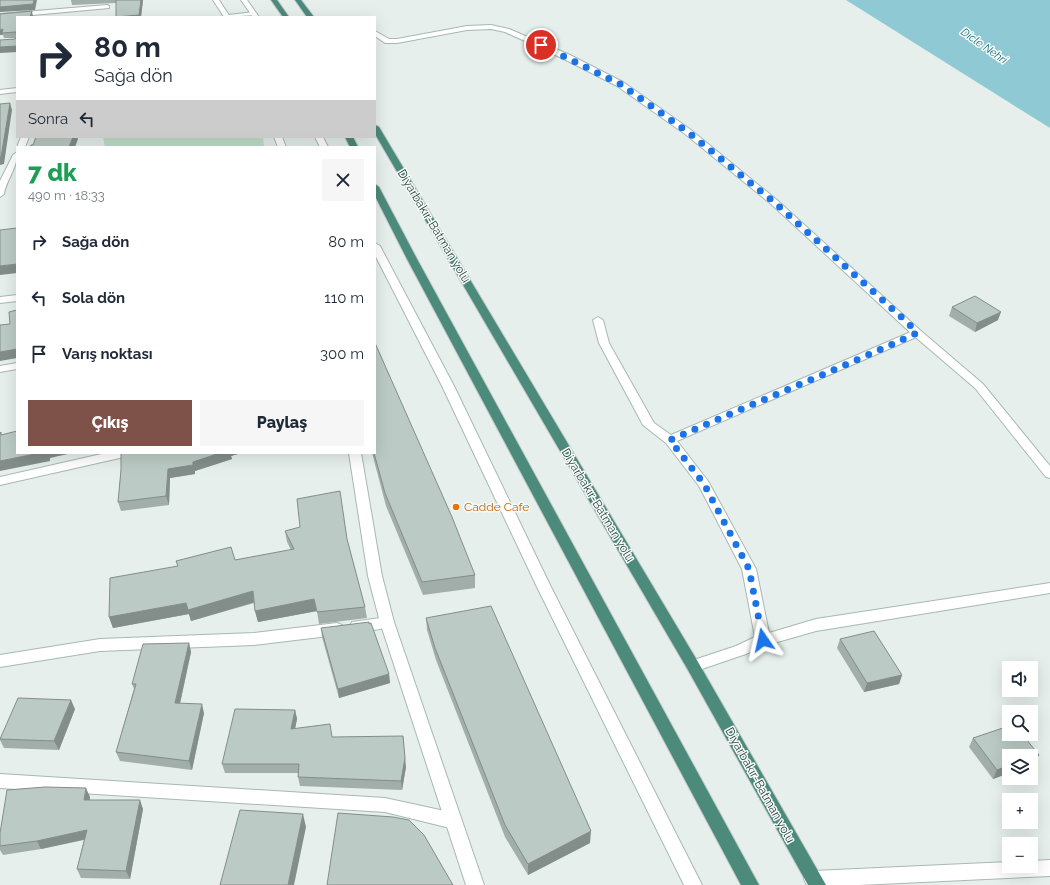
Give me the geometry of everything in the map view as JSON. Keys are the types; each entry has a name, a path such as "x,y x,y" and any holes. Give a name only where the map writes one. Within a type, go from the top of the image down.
{"highway":[{"path":"274,0 285,16"},
{"path":"298,0 310,16"},
{"name":"Diyarbakır-Batman yolu","path":"376,129 693,666 815,882"},
{"path":"376,189 412,259 750,885"}],"street":[{"path":"216,0 227,16"},
{"path":"244,0 255,16"},
{"path":"0,16 108,3 108,16"},
{"path":"376,34 388,41 397,41 467,28 491,27 507,30 567,57 620,84 688,132 774,202 908,323 917,333 979,386 1050,474"},
{"path":"0,92 16,90"},
{"path":"0,190 16,157"},
{"path":"376,248 448,386 543,585 693,885"},
{"path":"0,300 16,298"},
{"path":"598,320 604,343 649,425 670,440 704,484 749,569 763,640"},
{"path":"670,440 841,368 917,333"},
{"path":"0,369 16,366"},
{"path":"0,481 120,454"},
{"path":"355,454 375,576 387,622 475,885"},
{"path":"693,666 741,650 763,640 816,625 1050,588"},
{"path":"0,661 100,645 254,639 387,622"},
{"path":"0,781 385,805 454,821"},
{"path":"815,882 1050,868"}],"green space":[{"path":"103,138 263,138 264,146 105,146"}],"water":[{"name":"Dicle Nehri","path":"846,0 1050,0 1050,128"}],"building":[{"path":"0,0 34,0 33,4 0,7"},
{"path":"116,0 141,0 139,15 116,16"},
{"path":"32,11 30,16 16,16 16,32 2,33 3,29 0,30 0,14"},
{"path":"16,38 16,46 0,47 0,40"},
{"path":"10,103 1,157 0,157 0,104"},
{"path":"36,138 73,138 69,146 30,146 33,145"},
{"path":"16,228 16,264 0,266 0,230"},
{"path":"975,296 1001,312 977,323 952,307"},
{"path":"16,310 16,349 0,352 0,325 10,324 9,312"},
{"path":"376,345 452,517 475,575 422,582 385,493 374,454 376,454"},
{"path":"16,431 16,454 35,454 0,461 1,432 1,435"},
{"path":"121,454 217,454 193,462 193,465 168,469 166,496 118,502"},
{"path":"340,491 347,539 365,607 317,612 314,599 255,611 253,591 188,610 186,603 109,617 110,578 178,566 176,561 231,547 235,560 294,549 285,531 300,527 297,499"},
{"path":"491,606 591,831 528,864 505,825 435,648 426,618"},
{"path":"369,622 369,624 371,623 389,674 338,689 321,628"},
{"path":"874,631 902,675 867,683 840,639"},
{"path":"189,643 175,703 202,704 189,761 116,752 136,684 132,684 143,644"},
{"path":"18,698 71,700 54,741 0,739"},
{"path":"235,709 295,710 291,729 330,724 332,737 403,736 405,758 401,781 298,777 299,764 222,764"},
{"path":"1002,728 1002,741 1028,741 1034,749 1002,749 1002,768 997,770 973,738"},
{"path":"45,787 86,788 84,800 140,800 126,871 77,869 87,830 37,841 0,846 0,833 7,790"},
{"path":"240,810 303,814 288,885 220,885"},
{"path":"338,813 393,817 409,820 424,835 453,885 327,885"}],"place":[{"name":"Cadde Cafe","path":"456,507"}],"route":[{"path":"541,45 620,84 688,132 774,202 908,323 917,333 841,368 670,440 704,484 749,569 763,640"}]}
